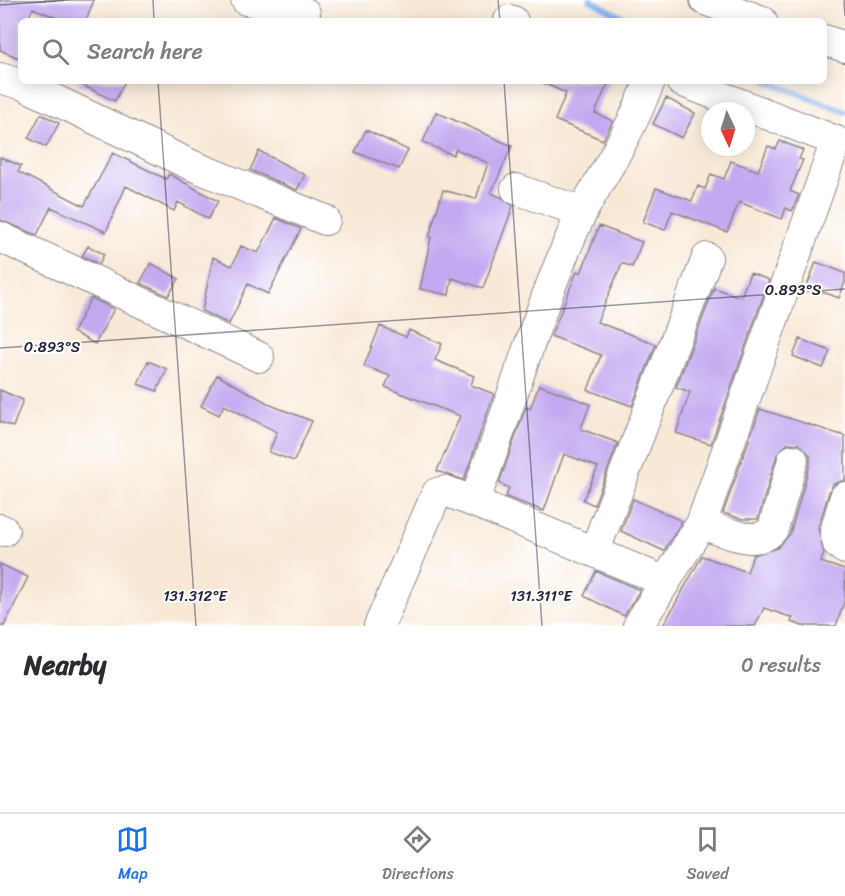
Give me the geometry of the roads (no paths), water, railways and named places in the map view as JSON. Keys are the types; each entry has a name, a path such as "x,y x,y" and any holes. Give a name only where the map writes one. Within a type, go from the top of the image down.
{"street":[{"path":"246,0 305,13"},
{"path":"705,0 754,18"},
{"path":"827,41 845,47"},
{"path":"0,78 18,83"},
{"path":"21,84 189,164 325,220"},
{"path":"474,502 539,316 582,212 619,148 649,84"},
{"path":"638,626 701,524 840,143 689,84"},
{"path":"516,189 582,212"},
{"path":"0,237 259,357"},
{"path":"595,550 708,258"},
{"path":"701,524 752,538 770,534 793,460"},
{"path":"379,626 437,494 446,491 595,550 664,581"},
{"path":"845,497 835,532 838,544 845,549"}],"waterway":[{"path":"590,0 624,18"},
{"path":"775,84 845,112"}]}
